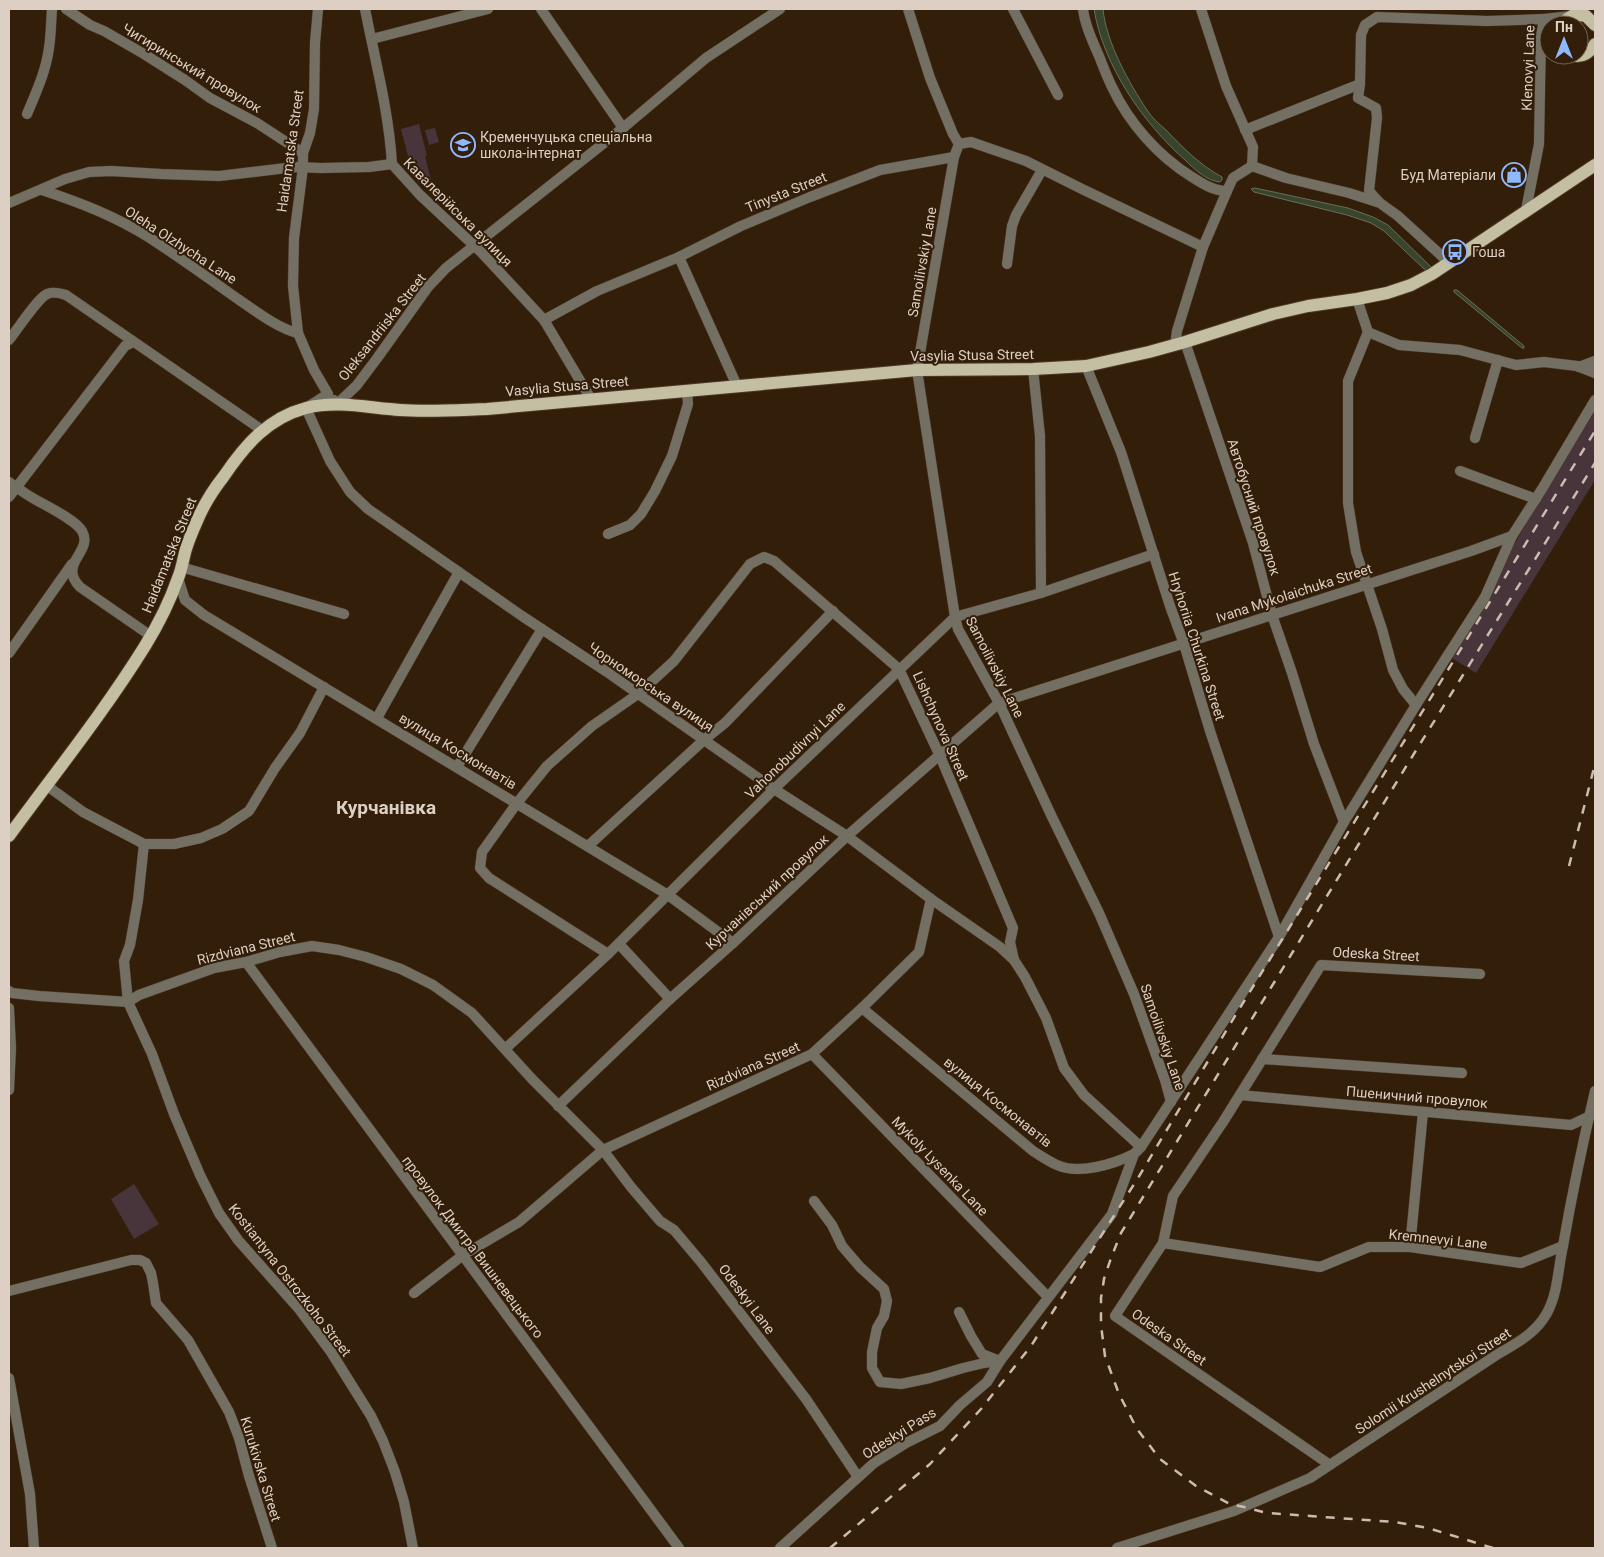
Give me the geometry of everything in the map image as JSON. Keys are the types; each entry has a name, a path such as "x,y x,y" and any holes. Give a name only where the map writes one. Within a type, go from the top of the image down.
{"main road":[{"path":"1591,9 1595,24"},
{"name":"Vasylia Stusa Street","path":"306,408 337,404 401,410 486,409 917,370 1033,369 1086,366 1120,360 1180,344 1273,314 1308,306 1357,300 1411,285 1446,265 1595,165"},
{"name":"Haidamatska Street","path":"9,836 120,684 151,636 180,573 187,546 206,501 239,454 262,430 281,418 306,408"}],"street":[{"path":"27,114 38,87 50,48 52,9"},
{"name":"Чигиринський провулок","path":"66,9 168,70 210,98 257,123 303,153"},
{"name":"Haidamatska Street","path":"306,408 328,394 314,370 298,333 293,286 294,238 303,153 310,133 314,109 315,43 318,9"},
{"path":"365,9 391,148 392,164"},
{"path":"372,39 488,9"},
{"path":"541,9 623,128"},
{"name":"Oleksandriiska Street","path":"337,404 357,385 428,287 446,268 623,128 706,58 780,9"},
{"path":"1013,9 1058,96"},
{"path":"1083,9 1091,38 1112,87 1121,104 1143,135 1185,173 1202,184 1218,191 1227,191"},
{"path":"1201,9 1226,86 1253,147 1252,166"},
{"path":"1372,9 1372,20 1365,25 1361,35 1358,98 1376,108 1377,118 1370,191 1380,203 1398,216 1444,258 1446,265"},
{"path":"910,10 930,78 953,134 960,144"},
{"name":"Klenovyi Lane","path":"1372,20 1376,17 1487,21 1539,19"},
{"name":"Klenovyi Lane","path":"1526,210 1539,144 1540,65"},
{"path":"1245,130 1360,84"},
{"path":"960,144 971,142 1026,161 1204,247"},
{"path":"954,157 960,144"},
{"name":"Tinysta Street","path":"544,320 597,291 679,257 741,226 810,197 880,170 954,157"},
{"name":"Samoilivskiy Lane","path":"954,157 917,370 955,617 958,630 999,703 1099,913 1134,994 1165,1080 1170,1102"},
{"name":"Кавалерійська вулиця","path":"9,203 65,179 89,172 111,170 219,176 303,167 369,167 392,164 544,320 591,399"},
{"path":"1180,344 1177,331 1204,247 1233,178 1252,166"},
{"path":"1252,166 1286,178 1349,193 1380,203"},
{"path":"1007,264 1012,226 1016,215 1042,170"},
{"name":"Oleha Olzhycha Lane","path":"42,190 115,217 150,238 253,310 289,331 298,333"},
{"path":"679,257 737,386"},
{"path":"9,340 46,294 56,292 66,295 79,302 133,342 262,430"},
{"path":"1357,300 1368,332 1348,381 1348,503 1356,552 1394,670 1403,690 1416,705"},
{"path":"1368,332 1399,345 1460,350 1516,365 1544,362 1579,367 1595,373"},
{"path":"9,497 13,485 125,346 133,342"},
{"name":"Автобусний провулок","path":"1180,344 1253,543 1272,615 1314,744 1344,822"},
{"path":"1475,438 1498,360"},
{"path":"1579,367 1595,361"},
{"name":"Hryhoriia Churkina Street","path":"1086,366 1121,452 1184,644 1210,731 1279,937"},
{"path":"1033,369 1040,436 1041,593"},
{"path":"608,534 630,525 640,514 655,491 672,456 688,404 686,391"},
{"path":"328,394 337,404"},
{"name":"Odeskyi Pass","path":"780,1548 874,1464 906,1443 940,1426 960,1405 987,1382 1000,1361 1112,1214 1138,1151 1279,937 1344,822 1485,597 1512,536 1595,400"},
{"name":"Чорноморська вулиця","path":"306,408 330,461 350,492 368,509 542,630 607,672 774,788 847,836 931,899 1000,947 1014,960"},
{"path":"1460,471 1536,499"},
{"path":"9,653 74,563 83,548 85,540 84,533 73,522 13,485"},
{"name":"Ivana Mykolaichuka Street","path":"999,703 1471,551 1512,536"},
{"name":"Vahonobudivnyi Lane","path":"505,1049 608,954 774,788 955,617 1041,593 1154,554"},
{"name":"Lishchynova Street","path":"608,954 489,878 480,868 482,852 546,766 592,726 638,694 674,661 750,564 764,557 774,561 900,669 940,756 1013,928 1010,942 1014,960 1036,996 1054,1037 1064,1068 1074,1083 1138,1151"},
{"path":"74,563 72,575 80,587 151,636"},
{"path":"377,718 459,572"},
{"path":"180,573 344,614"},
{"name":"вулиця Космонавтів","path":"180,573 185,600 204,615 668,895 733,943"},
{"path":"588,846 725,723 833,611"},
{"path":"457,767 542,630"},
{"path":"46,785 83,812 144,844 174,844 201,838 222,830 249,811 275,768 300,733 324,687"},
{"name":"Курчанівський провулок","path":"558,1106 670,999 847,836 999,703"},
{"name":"Kostiantyna Ostrozkoho Street","path":"144,844 138,900 130,945 124,961 128,1002 152,1054 196,1166 219,1213 238,1240 299,1309 331,1352 370,1416 383,1441 395,1472 414,1548"},
{"name":"Rizdviana Street","path":"414,1293 463,1256 519,1222 603,1150 812,1054 919,952 931,899"},
{"path":"618,944 670,999"},
{"name":"Rizdviana Street","path":"128,1002 161,986 214,968 312,946 339,950 400,968 433,985 472,1013 558,1106 603,1150"},
{"name":"провулок Дмитра Вишневецького","path":"246,962 678,1548"},
{"name":"Odeska Street","path":"1330,1465 1115,1316 1164,1243 1173,1196 1240,1095 1321,965 1480,974"},
{"path":"9,991 39,996 128,1002"},
{"path":"9,1008 11,1048 9,1090"},
{"name":"вулиця Космонавтів","path":"862,1008 1032,1151 1059,1166 1081,1169 1100,1166 1117,1162 1138,1151"},
{"name":"Mykoly Lysenka Lane","path":"812,1054 1048,1297"},
{"path":"1262,1059 1462,1073"},
{"name":"Solomii Krushelnytskoi Street","path":"1118,1548 1234,1512 1310,1478 1498,1354 1519,1343 1536,1328 1547,1314 1553,1299 1562,1246 1595,1091"},
{"name":"Пшеничний провулок","path":"1240,1095 1570,1125 1590,1116"},
{"path":"1410,1248 1424,1112"},
{"name":"Odeskyi Lane","path":"603,1150 660,1221 674,1230 707,1269 806,1399 858,1477"},
{"path":"814,1201 832,1225 842,1246 860,1268 884,1290 887,1301 884,1316 877,1328 872,1352 872,1368 880,1382 901,1384 930,1378 970,1366 1000,1361"},
{"name":"Kremnevyi Lane","path":"1164,1243 1320,1267 1369,1247 1410,1248 1521,1263 1562,1246"},
{"name":"Kurukivska Street","path":"9,1292 131,1260 140,1260 146,1264 151,1273 156,1303 188,1340 229,1412 240,1438 249,1476 272,1548"},
{"path":"959,1312 982,1354 1000,1361"},
{"path":"9,1378 30,1494 34,1548"}],"shaded area":[{"path":"1094,9 1103,9 1105,22 1119,62 1149,113 1192,156 1222,177 1220,182 1206,177 1192,167 1154,129 1140,111 1127,92 1106,51"},
{"path":"419,124 431,180 419,183 413,160 409,160 401,129"},
{"path":"435,128 439,142 429,145 425,130"},
{"path":"1255,188 1348,208 1373,217 1388,225 1431,267 1430,270 1424,269 1384,231 1371,223 1347,215 1254,192 1251,189"},
{"path":"1454,290 1457,290 1524,346 1524,348 1454,292"},
{"path":"1595,403 1595,480 1476,673 1450,657"},
{"path":"134,1184 159,1224 134,1239 111,1199"}],"railway":[{"path":"830,1548 930,1464 981,1409 1031,1346 1138,1178 1238,1011 1595,431"},
{"path":"1493,1548 1428,1528 1395,1522 1267,1513 1230,1504 1196,1486 1160,1459 1137,1429 1119,1394 1105,1356 1101,1325 1101,1298 1104,1279 1121,1233 1415,752 1595,463"},
{"path":"1569,866 1595,764"}],"place":[{"name":"Кременчуцька спеціальна школа-інтернат","path":"463,145"},
{"name":"Буд Матерiали","path":"1514,175"},
{"name":"Гоша","path":"1455,252"}],"district":[{"name":"Курчанівка","path":"386,807"}]}
